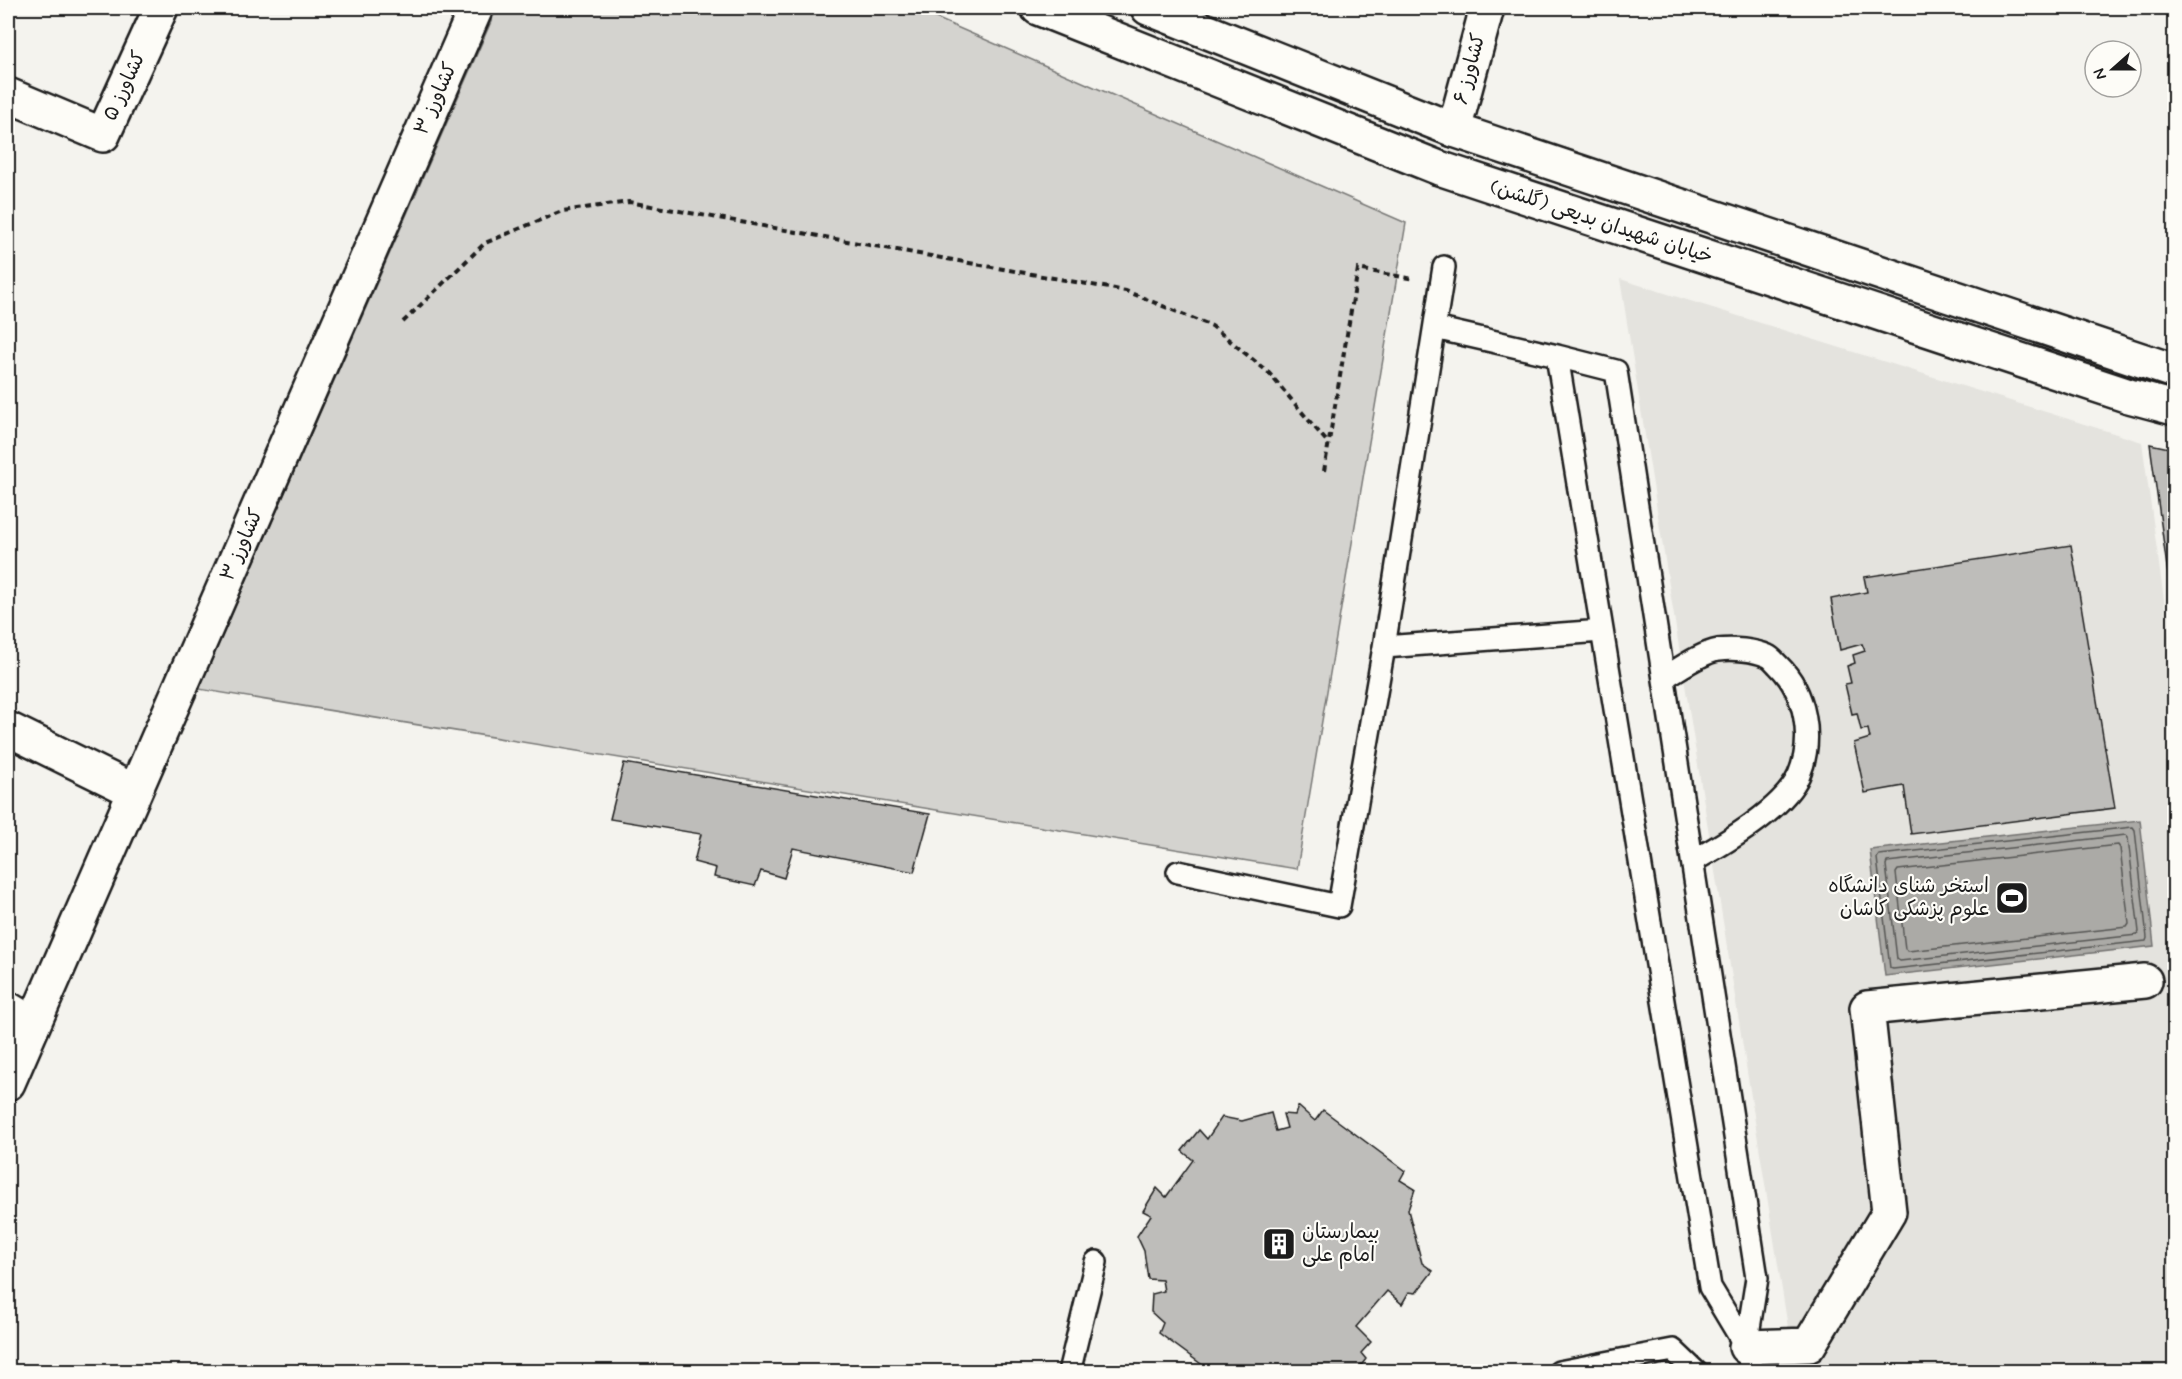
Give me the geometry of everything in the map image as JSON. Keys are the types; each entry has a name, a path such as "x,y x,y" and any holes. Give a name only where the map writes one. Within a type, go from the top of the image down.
{"street":[{"name":"کشاورز ۵","path":"8,95 103,135 161,8"},
{"name":"کشاورز ۳","path":"8,1083 20,1016 134,791 476,8"},
{"name":"خیابان شهیدان بدیعی (گلشن)","path":"1038,8 1438,168 2062,375 2129,396 2175,407"},
{"name":"خیابان شهیدان بدیعی (گلشن)","path":"1148,8 1454,130 2175,371"},
{"name":"کشاورز ۶","path":"1454,130 1487,8"},
{"path":"2062,375 2069,372 2080,360 2078,338"},
{"path":"2175,378 2168,387 2168,396 2175,407"},
{"path":"8,729 134,791"},
{"path":"1749,1359 1809,1345 1889,1212 1867,1008 2145,981"}],"lane":[{"path":"1178,872 1339,906 1384,646 1442,276"},
{"path":"1435,328 1616,371 1757,1278 1749,1359"},
{"path":"1557,356 1710,1287 1749,1359"},
{"path":"1384,646 1602,632"},
{"path":"1665,677 1716,650 1742,650 1769,656 1790,676 1804,713 1806,748 1798,777 1793,784 1762,817 1733,838 1693,861"},
{"path":"1069,1371 1096,1262"},
{"path":"1559,1371 1673,1350 1696,1371"}],"path":[{"path":"403,322 485,243 562,211 629,202 1126,291 1212,326 1268,372 1328,442"},
{"path":"1324,471 1358,269 1442,276"}],"shaded area":[{"path":"497,8 913,8 1406,223 1297,869 199,689"},
{"path":"1620,279 2142,442 2174,672 2174,1371 1795,1371"}],"water":[{"name":"استخر شنای دانشگاه علوم پزشکی کاشان","path":"2140,820 2154,946 1885,976 1870,850"}],"building":[{"path":"2150,444 2174,449 2174,618"},
{"path":"2071,545 2115,808 1911,834 1904,786 1865,793 1854,743 1870,738 1868,729 1861,730 1857,713 1852,714 1845,684 1851,683 1847,666 1855,663 1853,655 1865,651 1862,644 1840,650 1831,599 1867,592 1864,577"},
{"path":"624,763 930,814 914,872 793,848 784,878 761,871 755,886 714,877 716,868 694,862 701,834 610,819"},
{"name":"بیمارستان امام علی","path":"1298,1106 1315,1121 1323,1110 1405,1171 1400,1180 1415,1189 1408,1210 1422,1263 1433,1271 1416,1293 1409,1292 1402,1304 1387,1291 1356,1327 1371,1342 1361,1353 1366,1359 1356,1372 1212,1372 1159,1333 1163,1323 1151,1312 1152,1294 1164,1291 1162,1280 1148,1279 1144,1251 1137,1236 1151,1215 1143,1211 1157,1188 1166,1197 1193,1160 1182,1151 1199,1130 1207,1139 1222,1117 1242,1121 1271,1113 1276,1131 1287,1128 1283,1114 1295,1115"}],"place":[{"name":"استخر شنای دانشگاه علوم پزشکی کاشان","path":"2012,898"},
{"name":"بیمارستان امام علی","path":"1279,1244"}]}
